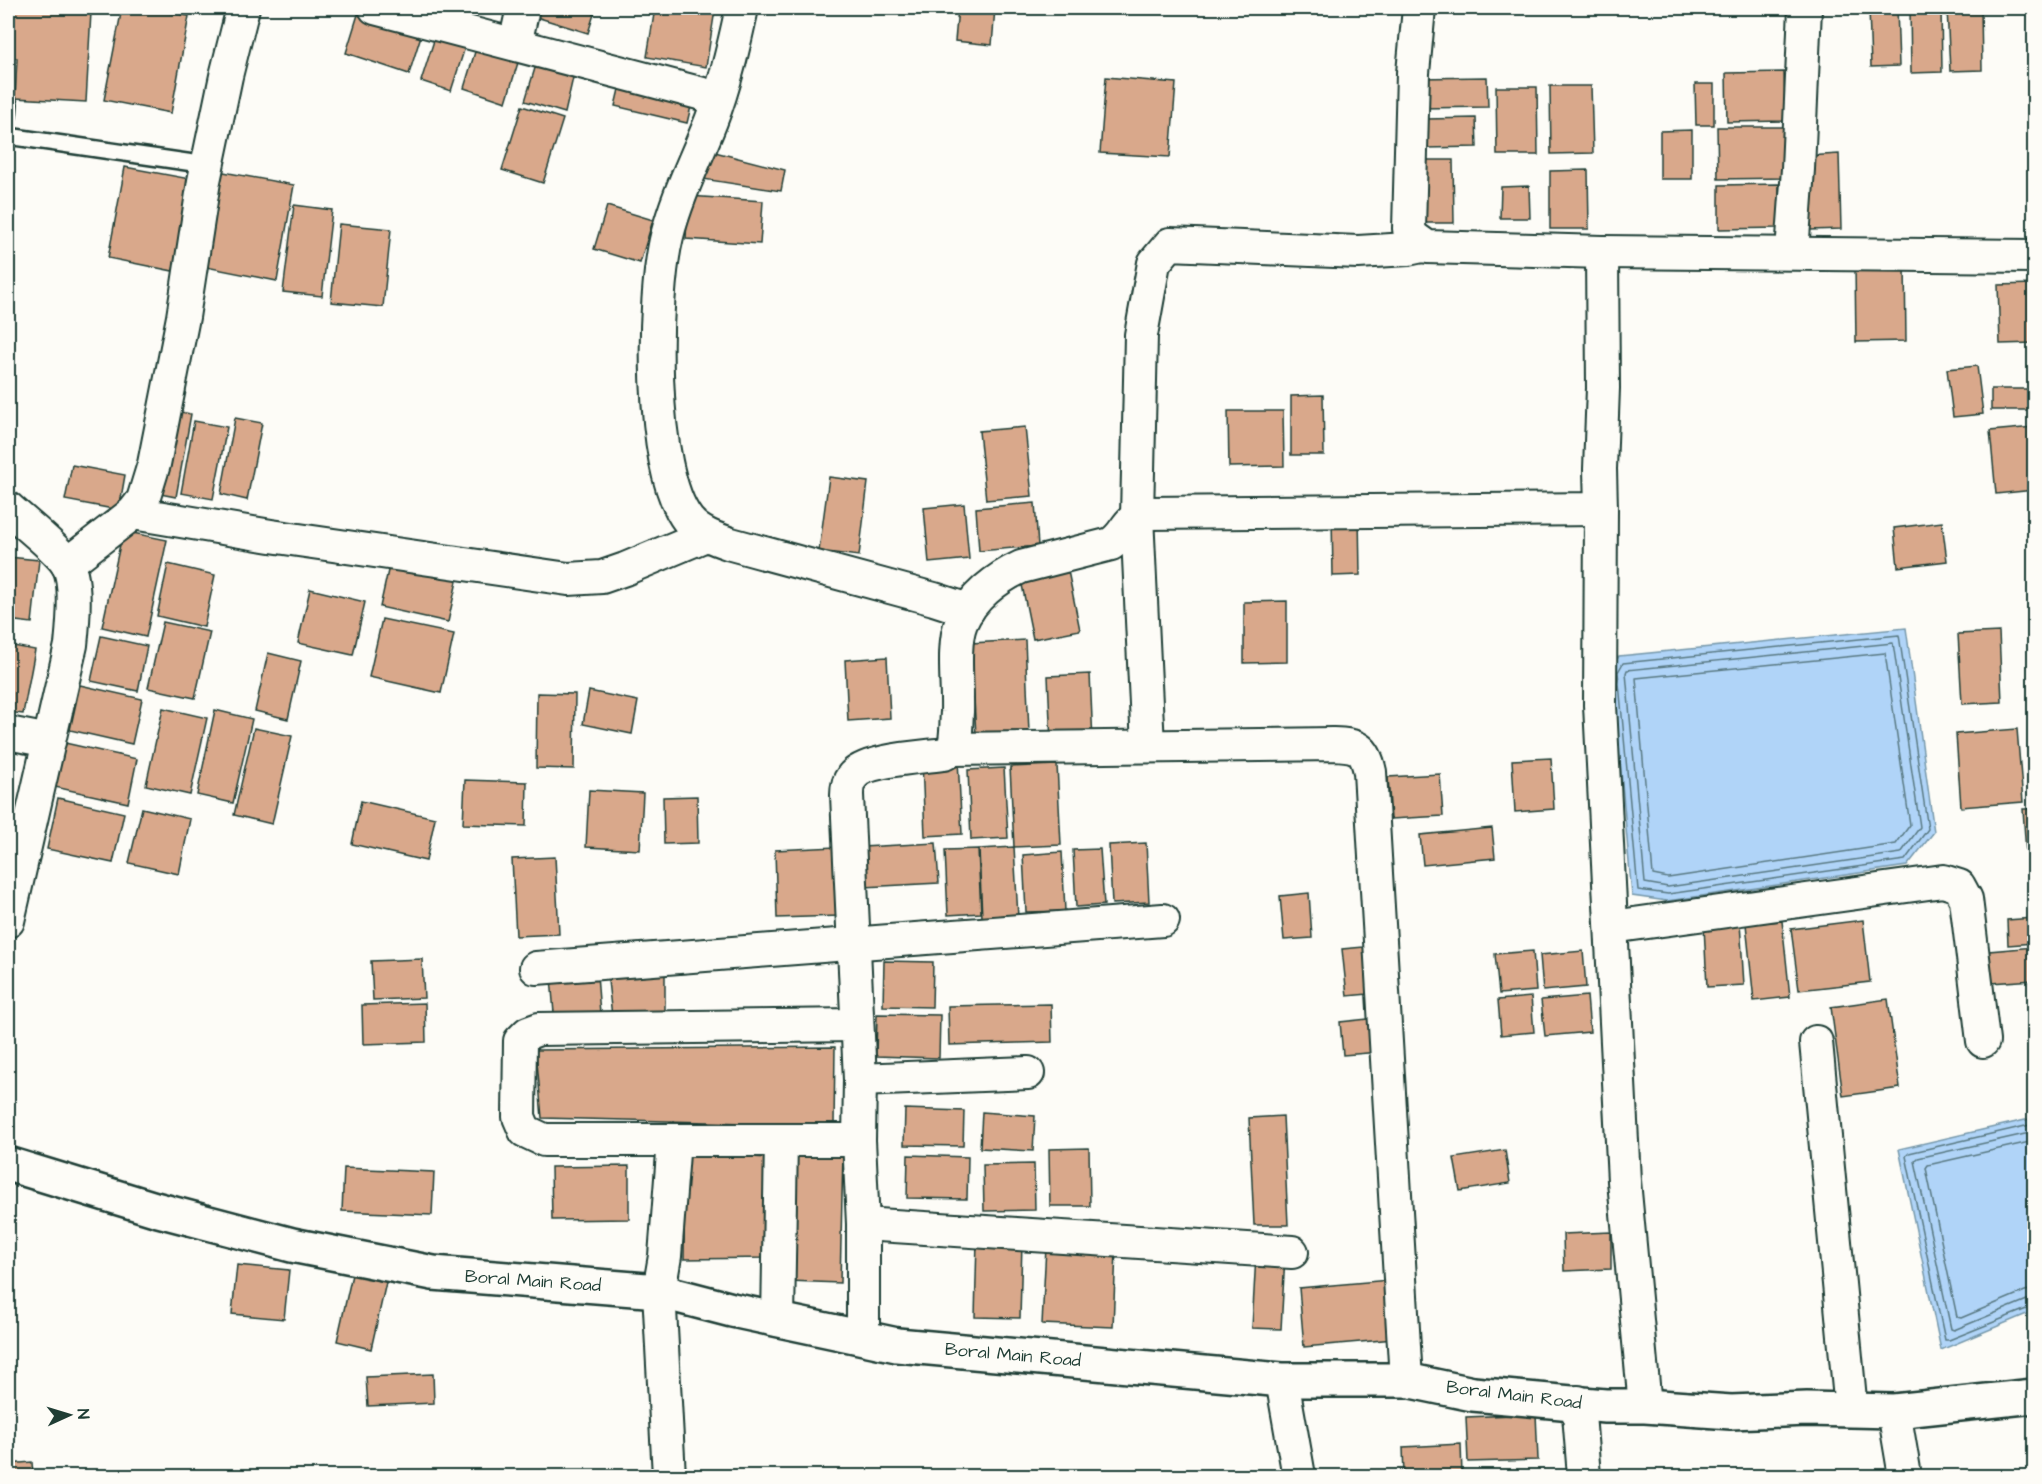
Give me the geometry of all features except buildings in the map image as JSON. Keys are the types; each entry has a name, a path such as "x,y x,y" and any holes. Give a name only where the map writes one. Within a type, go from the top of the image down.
{"main road":[{"name":"Boral Main Road","path":"8,1164 155,1209 292,1245 433,1273 659,1291 732,1310 897,1345 1282,1380 1406,1380 1473,1394 1605,1406 1645,1406 1731,1413 1807,1409 1894,1411 2034,1396"}],"street":[{"path":"67,564 133,513 143,500 154,464 183,317 207,165 243,8"},
{"path":"375,8 445,17 515,44 718,98"},
{"path":"515,44 523,8"},
{"path":"742,8 718,98 667,236 663,257 659,321 659,416 664,460 678,503 689,522 706,535 968,610"},
{"path":"1419,8 1413,74 1408,229 1422,246"},
{"path":"1792,252 1805,8"},
{"path":"1148,746 1137,516 1141,335 1154,263 1170,244 1358,252 1422,246 1602,252 2034,256"},
{"path":"1602,252 1600,705 1624,1181 1645,1406"},
{"path":"8,508 67,564 72,582 75,612 71,645 8,921"},
{"path":"953,749 957,704 957,643 960,625 968,610 985,590 1010,573 1021,567 1111,544 1137,516 1148,513 1601,509"},
{"path":"133,513 283,538 568,579 609,574 706,535"},
{"path":"8,733 49,741"},
{"path":"862,1336 863,1224 859,1140 860,1080 847,795 850,781 858,771 870,766 944,754 953,749 1350,745 1358,747 1367,760 1371,796 1406,1380"},
{"path":"1612,927 1943,881 1959,886 1966,899 1983,1041"},
{"path":"536,968 1163,920"},
{"path":"856,1025 539,1029 528,1033 520,1041 519,1117 525,1131 544,1140 859,1140"},
{"path":"1816,1042 1851,1410"},
{"path":"860,1080 1028,1073"},
{"path":"669,1476 659,1291 665,1256 674,1140"},
{"path":"778,1320 781,1140"},
{"path":"863,1224 1292,1252"},
{"path":"1282,1380 1299,1476"},
{"path":"1578,1402 1584,1476"},
{"path":"1894,1411 1905,1476"}],"lane":[{"path":"8,104 8,116"},
{"path":"8,136 207,165"}],"water":[{"path":"1906,628 1934,832 1907,866 1667,901 1632,896 1612,670 1619,656"},
{"path":"2034,1118 2034,1311 1941,1350 1899,1149"}]}
